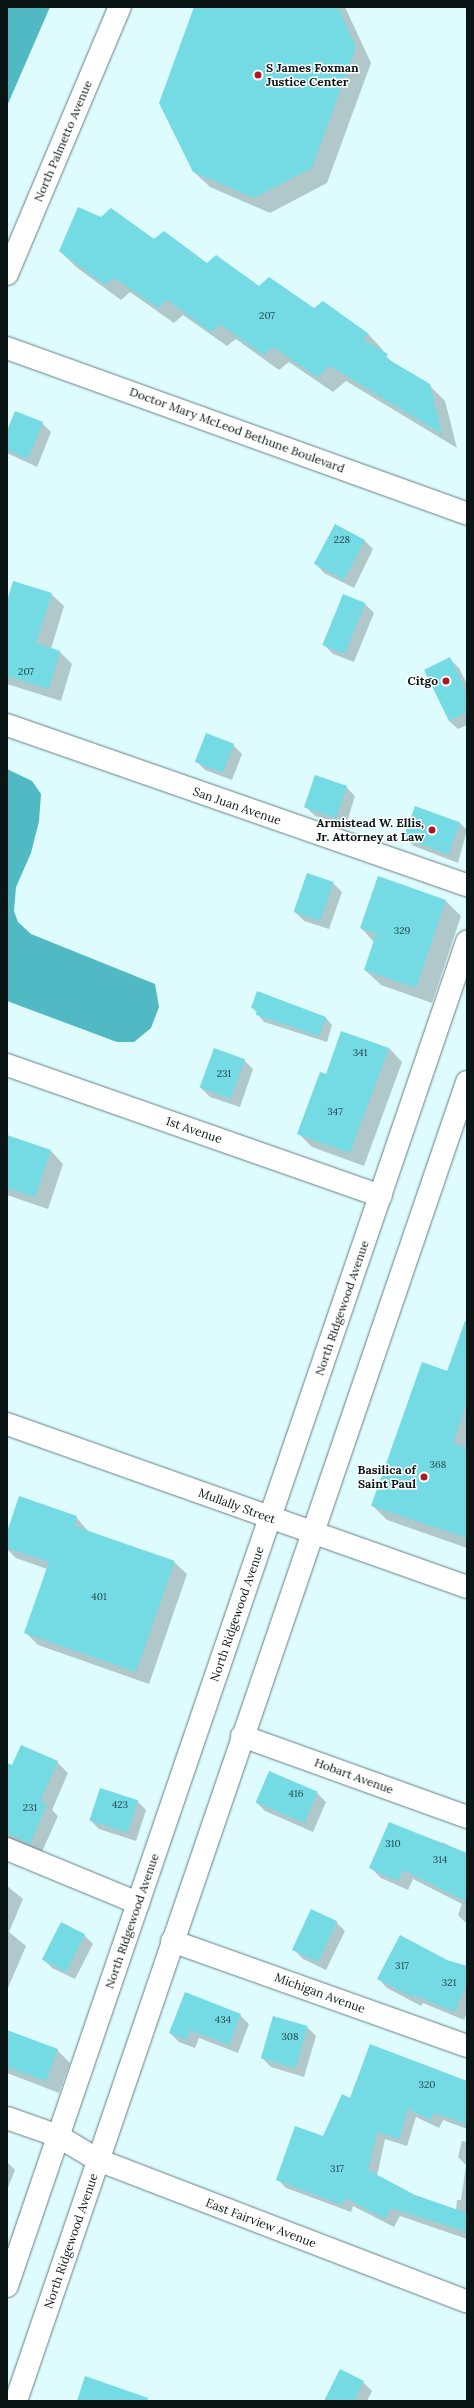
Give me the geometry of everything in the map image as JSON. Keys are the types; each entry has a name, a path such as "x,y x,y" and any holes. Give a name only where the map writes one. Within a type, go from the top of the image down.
{"main road":[{"name":"North Palmetto Avenue","path":"7,274 120,7"},
{"name":"Doctor Mary McLeod Bethune Boulevard","path":"7,348 467,514"},
{"name":"San Juan Avenue","path":"7,725 467,885"},
{"name":"North Ridgewood Avenue","path":"7,2286 467,942"},
{"name":"1st Avenue","path":"7,1065 380,1196"},
{"name":"North Ridgewood Avenue","path":"16,2401 242,1736 467,1082"},
{"name":"Mullally Street","path":"7,1424 467,1587"},
{"name":"Hobart Avenue","path":"242,1736 467,1816"},
{"path":"7,1849 138,1903"},
{"name":"Michigan Avenue","path":"172,1941 467,2046"},
{"name":"East Fairview Avenue","path":"7,2118 58,2136 98,2160 467,2302"}],"water":[{"path":"7,7 50,7 7,106"},
{"path":"7,769 32,781 41,794 39,821 31,853 16,887 14,911 18,922 31,934 155,984 159,1007 151,1028 134,1042 117,1042 7,1001"}],"building":[{"name":"S James Foxman Justice Center","path":"194,7 338,7 356,47 312,168 254,198 193,172 159,103"},
{"path":"78,207 101,217 111,208 154,239 164,231 207,263 216,255 259,286 269,277 314,308 323,301 369,334 362,339 388,354 386,358 430,384 442,434 330,366 317,377 273,347 263,355 220,324 211,332 167,300 158,308 114,278 105,285 59,251"},
{"path":"15,411 43,422 28,459 7,450 7,431"},
{"path":"335,524 365,540 344,580 314,564"},
{"path":"13,581 52,593 36,643 60,651 49,689 7,676 7,601"},
{"path":"343,594 365,603 345,654 322,645"},
{"name":"Citgo","path":"450,657 467,693 467,712 449,721 424,670"},
{"path":"206,733 234,744 223,773 195,762"},
{"path":"315,775 347,786 336,818 304,807"},
{"name":"Armistead W. Ellis, Jr. Attorney at Law","path":"415,806 460,822 448,854 403,838"},
{"path":"307,873 333,882 320,921 294,912"},
{"path":"378,876 446,900 416,988 364,970 376,934 360,928"},
{"path":"257,991 326,1017 319,1036 256,1015 257,1010 251,1008"},
{"path":"341,1031 389,1048 350,1153 297,1134 320,1072 326,1074"},
{"path":"214,1048 245,1059 231,1099 200,1087"},
{"path":"7,1135 51,1150 35,1197 7,1188"},
{"name":"Basilica of Saint Paul","path":"465,1321 467,1322 467,1402 453,1443 467,1448 467,1538 371,1506 422,1362 447,1371"},
{"path":"19,1496 77,1516 74,1526 175,1561 136,1672 24,1633 49,1562 7,1548 7,1532"},
{"path":"21,1745 58,1761 40,1801 47,1804 30,1844 7,1833 7,1763 12,1765"},
{"path":"269,1771 318,1792 305,1823 256,1802"},
{"path":"100,1788 138,1800 128,1833 89,1820"},
{"path":"389,1822 467,1853 467,1902 403,1870 398,1881 369,1868"},
{"path":"311,1909 337,1921 318,1962 292,1950"},
{"path":"61,1922 85,1934 66,1972 42,1959"},
{"path":"400,1935 447,1960 467,1966 467,1982 455,2012 414,1995 412,1997 377,1979"},
{"path":"185,1992 241,2014 229,2045 190,2030 186,2040 169,2033"},
{"path":"273,2016 308,2026 295,2068 261,2058"},
{"path":"7,2030 58,2049 46,2081 7,2067"},
{"path":"370,2044 467,2081 467,2124 434,2113 431,2120 408,2109 399,2139 377,2132 368,2170 415,2195 467,2213 467,2232 391,2208 385,2219 345,2198 342,2205 276,2180 295,2126 323,2136 342,2094 350,2098"},
{"path":"340,2369 364,2381 354,2401 324,2401"},
{"path":"85,2376 148,2398 147,2401 77,2401"}],"place":[{"name":"S James Foxman Justice Center","path":"258,75"},
{"name":"Citgo","path":"446,681"},
{"name":"Armistead W. Ellis, Jr. Attorney at Law","path":"432,830"},
{"name":"Basilica of Saint Paul","path":"424,1477"}]}
